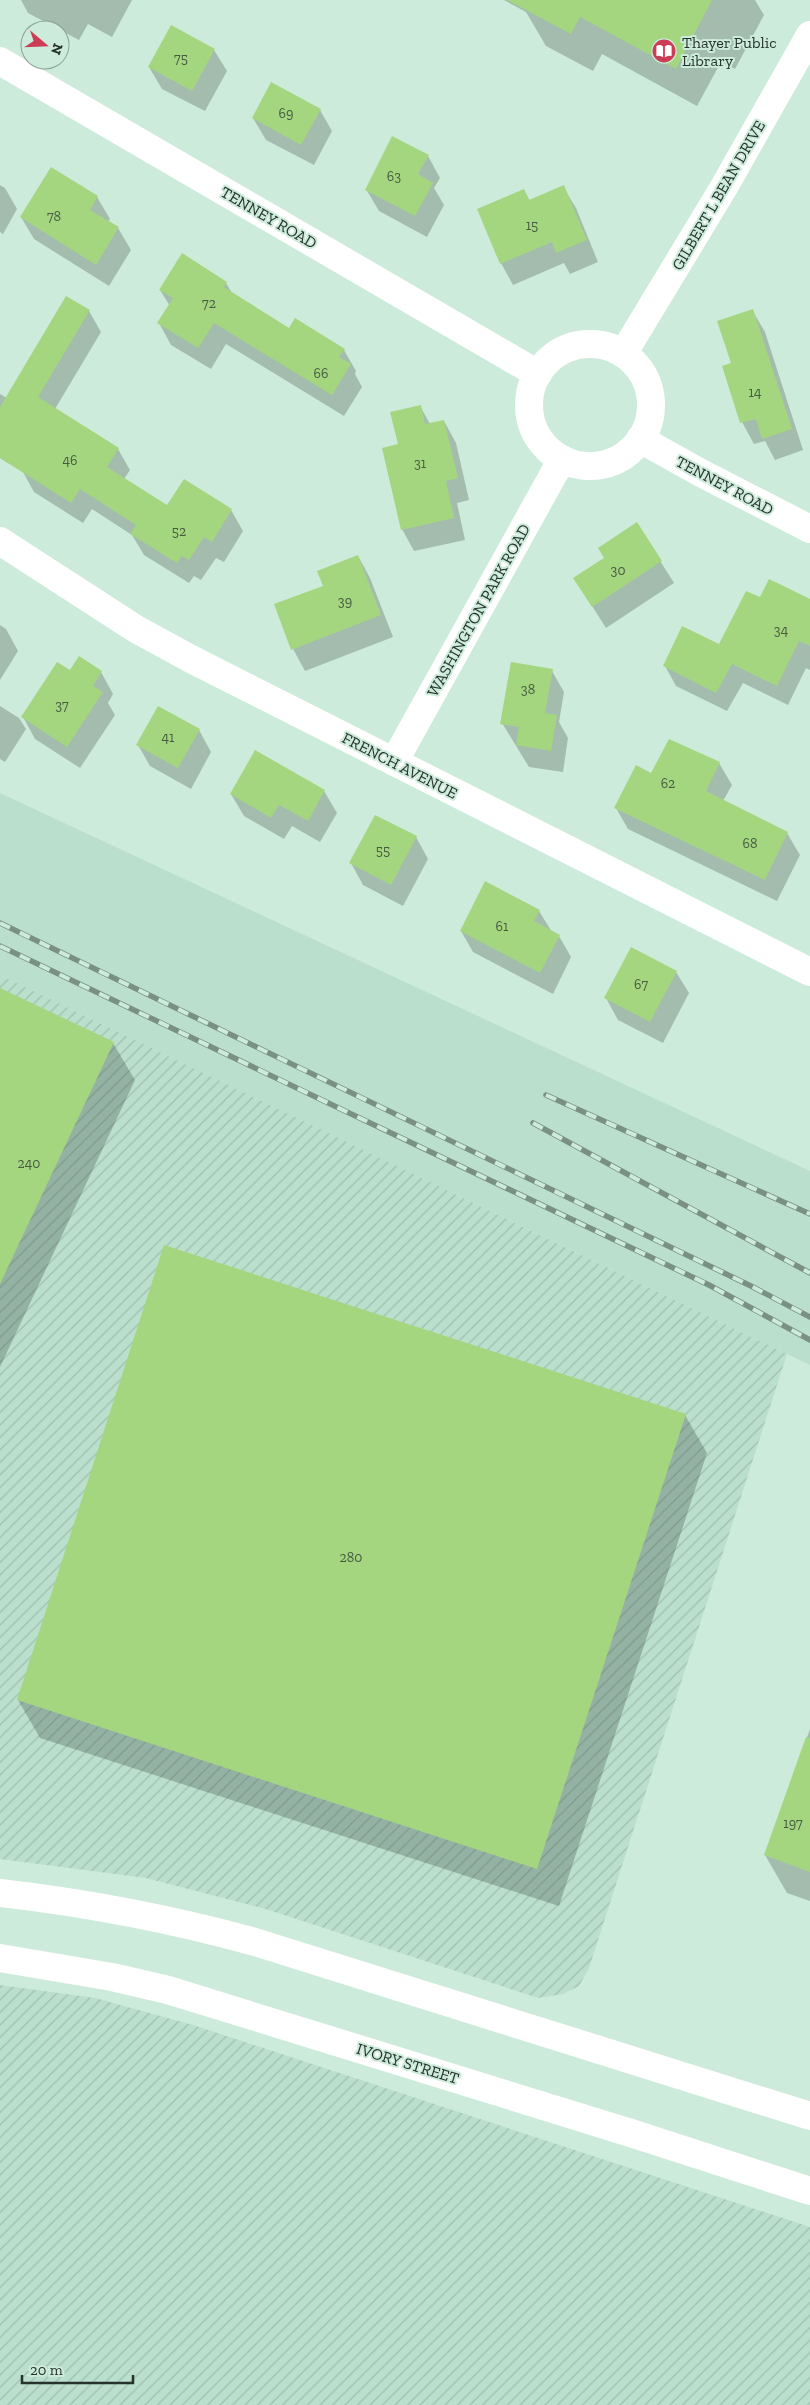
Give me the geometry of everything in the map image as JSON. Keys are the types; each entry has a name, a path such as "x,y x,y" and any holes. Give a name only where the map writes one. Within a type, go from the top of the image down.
{"street":[{"name":"GILBERT L BEAN DRIVE","path":"623,354 724,187 810,35"},
{"name":"TENNEY ROAD","path":"0,61 538,374"},
{"path":"583,344 603,346 623,354 641,372 649,391 650,414 648,424 640,439 622,456 602,464 582,465 562,459 540,440 532,421 530,400 538,374 552,358 570,348 583,344"},
{"name":"TENNEY ROAD","path":"640,439 701,473 810,529"},
{"name":"WASHINGTON PARK ROAD","path":"394,762 562,459"},
{"name":"FRENCH AVENUE","path":"0,541 136,629 190,659 810,972"},
{"path":"0,1893 122,1910 189,1924 255,1942 810,2116"},
{"name":"IVORY STREET","path":"0,1958 112,1977 168,1990 625,2131 810,2191"}],"shaded area":[{"path":"0,793 810,1171 810,1365 0,975"},
{"path":"0,975 787,1354 589,1968 579,1986 563,1994 538,1998 269,1910 146,1878 0,1859"},
{"path":"0,1985 95,1998 193,2025 810,2227 810,2405 0,2405"}],"building":[{"name":"Thayer Public Library","path":"507,0 712,0 676,69 580,17 571,34"},
{"path":"171,25 215,49 192,91 148,67"},
{"path":"271,82 321,109 301,145 252,118"},
{"path":"392,136 429,155 418,174 433,183 415,216 365,190"},
{"path":"51,167 98,196 90,210 119,227 96,265 20,217"},
{"path":"564,185 587,240 556,253 552,242 500,264 477,209 524,189 529,200"},
{"path":"182,253 227,282 224,287 289,328 295,318 345,349 339,357 351,364 332,395 214,323 198,348 157,323 173,298 159,290"},
{"path":"66,296 90,310 38,397 119,448 107,467 167,505 184,479 232,509 212,542 204,537 189,560 182,556 177,563 130,534 136,525 80,489 71,503 0,458 0,407"},
{"path":"753,309 792,429 762,439 756,419 740,423 722,366 731,363 717,321"},
{"path":"421,405 425,424 444,420 458,478 446,481 454,518 401,530 382,448 398,444 390,412"},
{"path":"637,522 662,561 592,607 573,578 604,558 598,548"},
{"path":"358,555 381,615 291,650 274,604 323,586 317,571"},
{"path":"769,579 810,599 810,646 799,641 777,686 732,664 716,693 663,666 682,626 719,644 746,591 760,597"},
{"path":"79,656 102,671 93,686 103,692 67,747 21,717 57,662 70,670"},
{"path":"511,662 553,669 545,713 557,715 551,751 516,745 519,727 500,724"},
{"path":"158,706 200,729 178,768 136,745"},
{"path":"669,739 720,762 706,791 788,832 765,880 614,808 636,765 651,773"},
{"path":"255,750 325,790 308,821 279,805 271,818 230,794"},
{"path":"375,815 417,836 391,885 349,863"},
{"path":"485,881 540,910 534,921 560,935 540,973 460,931"},
{"path":"631,947 677,971 650,1022 604,998"},
{"path":"0,988 114,1042 0,1284"},
{"path":"164,1245 686,1414 537,1869 17,1700"},
{"path":"806,1737 810,1738 810,1872 764,1855"}],"railway":[{"path":"0,923 753,1287 810,1317"},
{"path":"0,946 709,1285 810,1340"},
{"path":"546,1095 810,1214"},
{"path":"533,1123 810,1273"}],"place":[{"name":"Thayer Public Library","path":"664,51"}]}
